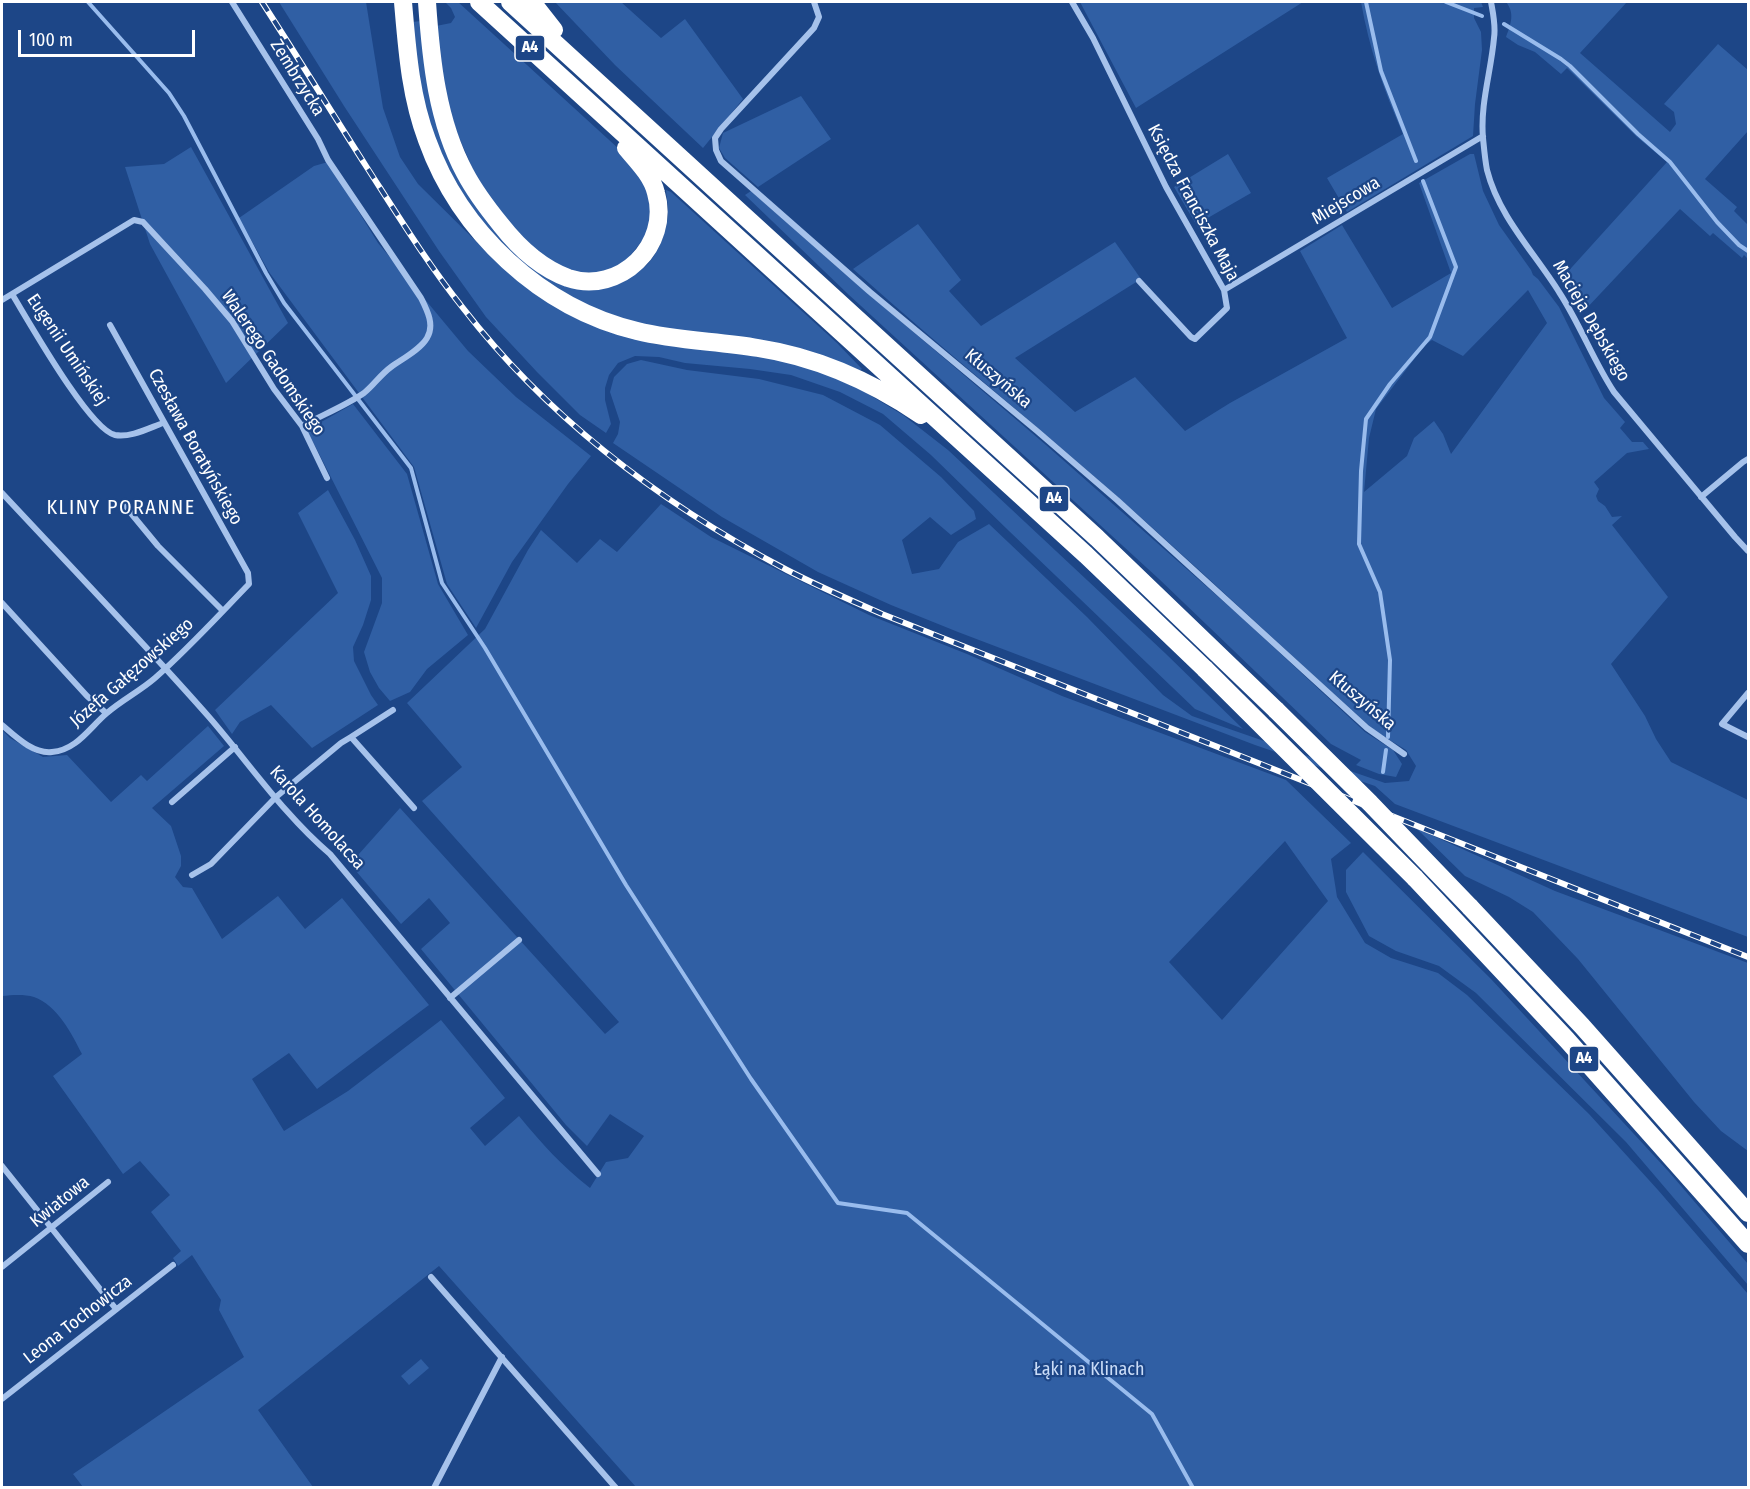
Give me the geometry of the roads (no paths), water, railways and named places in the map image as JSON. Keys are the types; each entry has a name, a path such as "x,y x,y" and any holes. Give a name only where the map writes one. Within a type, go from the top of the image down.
{"highway":[{"path":"403,2 411,80 420,119 435,160 457,199 488,242 528,278 592,316 636,331 778,351 825,365 874,387 965,445"},
{"name":"A4","path":"479,2 1086,555 1205,669 1415,878 1567,1040 1749,1244"},
{"name":"A4","path":"510,2 1088,530 1276,710 1470,907 1590,1035 1749,1213"},
{"path":"532,2 584,70"},
{"path":"427,8 432,61 445,122 460,163 474,188 507,232 535,260 568,278 594,281 621,274 647,252 654,240 660,214 656,191 645,171 581,94"}],"street":[{"name":"Zembrzycka","path":"232,2 312,129 328,160 429,313 431,326 428,337 417,348 380,375 371,387 350,402 302,426"},
{"name":"Kłuszyńska","path":"814,2 819,17 814,28 715,138 716,150 721,160 870,292 1117,500 1367,728 1404,754"},
{"name":"Księdza Franciszka Maja","path":"1071,2 1093,38 1166,187 1224,290 1227,308 1195,339 1139,280"},
{"name":"Macieja Dębskiego","path":"1491,2 1494,38 1484,100 1483,136 1488,170 1500,204 1559,291 1614,392 1749,551"},
{"name":"Miejscowa","path":"1224,290 1483,136"},
{"name":"Walerego Gadomskiego","path":"2,300 134,220 143,222 232,321 274,389 302,426 327,478"},
{"name":"Eugenii Umińskiej","path":"12,294 69,386 82,405 103,428 113,435 124,435 164,423"},
{"name":"Czesława Boratyńskiego","path":"110,325 248,573 249,584"},
{"path":"1701,497 1749,459"},
{"name":"Karola Homolacsa","path":"2,493 236,747 311,838 330,854 598,1174"},
{"path":"125,506 158,546 223,611"},
{"name":"Józefa Gałęzowskiego","path":"2,725 39,752 54,752 69,747 106,713 152,680 249,584"},
{"path":"2,603 87,696 106,713"},
{"path":"1749,693 1722,724 1749,737"},
{"path":"192,875 211,864 276,797 341,743 393,710"},
{"path":"351,736 414,808"},
{"path":"172,802 236,747"},
{"path":"450,998 519,940"},
{"path":"2,1166 116,1309"},
{"name":"Kwiatowa","path":"2,1267 108,1182"},
{"name":"Leona Tochowicza","path":"2,1399 173,1265"},
{"path":"431,1277 616,1488"},
{"path":"434,1488 502,1357"}],"waterway":[{"path":"88,2 169,93 184,116 284,303 411,468 442,583 485,648 626,885 751,1079 838,1203 907,1213 1152,1414 1193,1488"},
{"path":"1366,2 1381,71 1416,161"},
{"path":"1446,2 1482,16"},
{"path":"1504,24 1570,66 1638,134 1670,162 1717,222 1748,251"},
{"path":"1388,737 1390,660 1380,592 1359,544 1361,471 1366,419 1390,384 1430,337 1456,267 1423,181"},
{"path":"1383,772 1386,750"}],"railway":[{"path":"262,2 425,256 463,308 533,387 571,423 653,488 697,517 787,570 882,614 1748,957"}],"district":[{"name":"KLINY PORANNE","path":"121,508"}],"park label":[{"name":"Łąki na Klinach","path":"1089,1370"}]}
